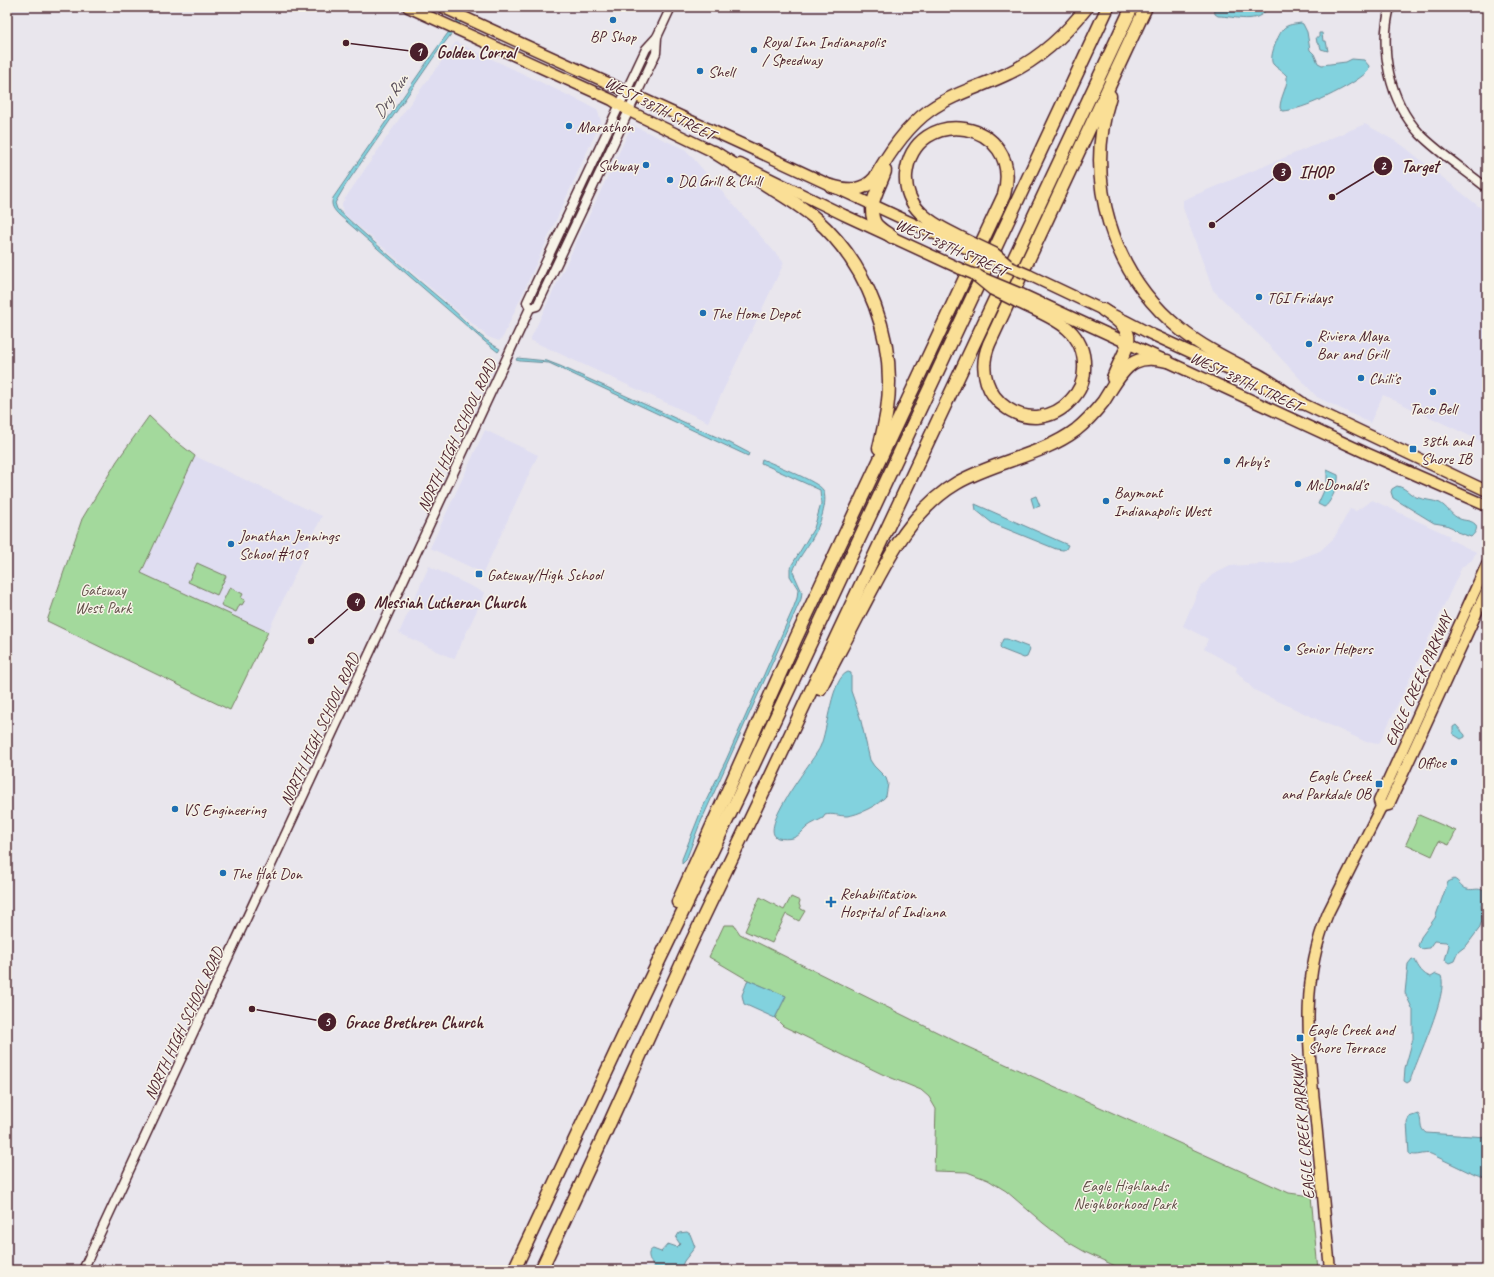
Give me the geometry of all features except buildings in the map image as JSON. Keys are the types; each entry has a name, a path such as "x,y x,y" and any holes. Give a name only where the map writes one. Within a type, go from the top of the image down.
{"highway":[{"path":"831,186 843,190 853,190 869,183 875,178 910,127 931,109 954,95 1009,74 1026,64 1071,27 1087,7"},
{"path":"514,1270 641,998 744,784 1108,7"},
{"path":"541,1270 691,943 1132,7"},
{"path":"976,275 993,289 1019,297 1065,326 1076,339 1083,352 1084,372 1078,392 1065,406 1047,415 1022,415 1008,410 1000,404 990,392 984,373 984,358 989,344 1112,77 1146,7"},
{"path":"1123,56 1112,90 1101,134 1100,164 1102,192 1106,214 1113,235 1125,262 1149,298 1180,329 1199,343 1259,376 1301,403"},
{"path":"641,998 657,950 796,638 862,495 1000,205 1006,186 1007,176 1004,161 994,144 973,130 958,127 948,128 929,136 915,149 907,168 907,188 914,206 925,217 972,247 994,254 1007,265"},
{"path":"714,152 791,200 816,219 839,243 851,259 871,294 882,328 888,362 889,387 888,409 880,444 862,495"},
{"path":"891,153 884,175 875,195 872,213 875,223 892,237"},
{"path":"1103,310 1115,318 1126,329 1129,336 1128,344 1114,375 1108,394"},
{"path":"770,778 794,744 821,687 885,565 899,541 916,518 937,498 960,482 981,471 1053,443 1071,434 1097,409 1124,371 1135,362 1150,359 1167,361"}],"main road":[{"name":"WEST 38TH STREET","path":"408,7 620,104 629,111 714,152 751,168 892,237 976,275"},
{"name":"WEST 38TH STREET","path":"442,7 873,206 972,247"},
{"name":"WEST 38TH STREET","path":"1007,265 1487,491"},
{"name":"WEST 38TH STREET","path":"1019,297 1167,361 1366,453 1487,506"},
{"name":"EAGLE CREEK PARKWAY","path":"1330,1270 1309,1040 1308,1016 1310,982 1316,949 1325,919 1381,807 1379,801 1487,564"},
{"name":"EAGLE CREEK PARKWAY","path":"1381,807 1389,805 1487,590"}],"street":[{"name":"NORTH HIGH SCHOOL ROAD","path":"530,308 527,302 646,49 657,37 671,7"},
{"path":"1390,7 1386,30 1386,56 1392,87 1404,111 1422,136 1487,188"},
{"name":"NORTH HIGH SCHOOL ROAD","path":"83,1270 530,308 537,306 636,96 656,53 657,37"}],"shaded area":[{"path":"456,42 597,109 601,121 503,337 499,341 488,337 344,214 342,209 342,203 406,109"},
{"path":"1365,124 1402,145 1487,213 1487,444 1383,395 1370,423 1317,397 1261,337 1213,290 1183,208 1183,200"},
{"path":"632,125 686,150 784,263 708,422 530,340"},
{"path":"485,430 538,455 483,573 430,548"},
{"name":"Jonathan Jennings School #109","path":"195,456 322,516 268,632 141,573"},
{"path":"1372,500 1450,536 1449,539 1476,552 1472,560 1462,567 1379,744 1366,742 1254,690 1236,671 1237,667 1204,649 1208,639 1183,626 1199,589 1212,575 1230,566 1291,562 1320,551 1334,538 1350,509 1356,511"},
{"path":"429,566 485,593 454,659 399,633"}],"green space":[{"name":"Gateway West Park","path":"149,416 172,438 195,456 141,573 268,632 230,710 47,621 82,519 117,461"},
{"path":"197,563 226,576 217,595 188,582"},
{"path":"230,587 243,594 241,598 245,600 242,605 240,604 236,612 221,605"},
{"path":"1419,815 1456,831 1449,845 1439,841 1432,856 1406,844"},
{"path":"760,897 784,910 791,897 800,901 799,904 801,909 805,911 799,921 786,914 772,943 745,931"},
{"name":"Eagle Highlands Neighborhood Park","path":"724,925 734,925 740,934 959,1043 1289,1193 1311,1196 1318,1270 1124,1270 1087,1253 1066,1241 1006,1191 988,1180 967,1172 934,1171 936,1109 929,1097 921,1090 882,1074 783,1026 775,1018 786,996 748,980 709,957"}],"water":[{"name":"Dry Run","path":"467,7 472,7 436,54 345,186 335,203 337,209 393,259 451,308 480,335 500,349 498,352 339,215 332,205 333,198"},
{"path":"1214,7 1268,7 1264,13 1246,19 1218,16 1215,14"},
{"path":"1301,23 1307,32 1310,50 1314,54 1318,63 1322,65 1346,62 1352,59 1364,60 1369,66 1368,71 1351,84 1327,97 1302,107 1282,111 1280,104 1287,76 1273,64 1273,51 1279,36 1285,27"},
{"path":"1319,33 1322,33 1323,41 1326,41 1328,51 1321,49 1320,45 1317,43 1316,37 1319,37"},
{"path":"517,358 547,361 560,366 730,443 749,453 748,456 549,363 520,361 516,360"},
{"path":"762,459 805,478 820,487 825,495 824,507 815,533 793,572 802,592 801,599 699,826 686,860 682,864 682,859 701,811 726,760 793,609 797,598 798,589 790,576 790,568 814,528 821,504 820,490 761,463"},
{"path":"1327,470 1338,475 1338,478 1332,498 1324,507 1318,504 1327,484"},
{"path":"1397,486 1403,488 1416,497 1440,503 1457,518 1470,521 1475,524 1476,531 1471,537 1457,532 1453,528 1446,525 1434,523 1393,498 1391,492 1392,489"},
{"path":"1036,496 1040,506 1034,508 1031,498"},
{"path":"975,504 1068,545 1066,549 1063,550 1056,549 992,523 976,510"},
{"path":"1003,639 1007,639 1028,647 1030,650 1027,657 1024,658 1001,649 1000,646"},
{"path":"848,672 851,673 851,691 860,717 870,760 886,778 888,784 886,796 878,803 862,812 847,816 830,814 825,815 823,818 793,838 778,838 773,832 780,809 820,747 834,694 842,676"},
{"path":"1456,725 1465,737 1461,739 1453,734 1453,727"},
{"path":"1454,879 1465,888 1484,891 1484,898 1481,904 1482,921 1479,929 1467,945 1458,952 1454,961 1449,963 1445,960 1449,945 1446,942 1434,941 1429,948 1421,949 1418,946 1421,937 1435,918 1448,882"},
{"path":"1412,959 1415,960 1423,973 1431,977 1436,974 1441,976 1442,985 1431,1027 1410,1081 1407,1083 1404,1081 1405,1068 1413,1039 1413,1010 1405,993 1408,964"},
{"path":"748,980 786,996 775,1018 744,1004 742,995"},
{"path":"1418,1114 1422,1129 1426,1133 1487,1137 1487,1179 1475,1175 1431,1154 1409,1154 1407,1122 1409,1117"},
{"path":"687,1232 690,1234 695,1247 684,1261 680,1270 655,1270 649,1256 650,1251 653,1249 661,1252 668,1244 677,1247 680,1244 676,1238 679,1233"}],"place":[{"name":"BP Shop","path":"613,20"},
{"name":"Golden Corral","path":"346,43"},
{"name":"Royal Inn Indianapolis / Speedway","path":"754,50"},
{"name":"Shell","path":"700,71"},
{"name":"Marathon","path":"569,126"},
{"name":"Subway","path":"646,165"},
{"name":"DQ Grill & Chill","path":"670,180"},
{"name":"Target","path":"1332,197"},
{"name":"IHOP","path":"1212,225"},
{"name":"TGI Fridays","path":"1259,297"},
{"name":"The Home Depot","path":"703,313"},
{"name":"Riviera Maya Bar and Grill","path":"1309,344"},
{"name":"Chili's","path":"1361,378"},
{"name":"Taco Bell","path":"1433,392"},
{"name":"38th and Shore IB","path":"1413,449"},
{"name":"Arby's","path":"1227,461"},
{"name":"McDonald's","path":"1298,484"},
{"name":"Baymont Indianapolis West","path":"1106,501"},
{"name":"Jonathan Jennings School #109","path":"231,544"},
{"name":"Gateway/High School","path":"479,574"},
{"name":"Messiah Lutheran Church","path":"311,641"},
{"name":"Senior Helpers","path":"1287,648"},
{"name":"Office","path":"1454,762"},
{"name":"Eagle Creek and Parkdale OB","path":"1379,784"},
{"name":"VS Engineering","path":"175,809"},
{"name":"The Hat Don","path":"223,873"},
{"name":"Rehabilitation Hospital of Indiana","path":"831,902"},
{"name":"Grace Brethren Church","path":"252,1009"},
{"name":"Eagle Creek and Shore Terrace","path":"1300,1038"}]}
